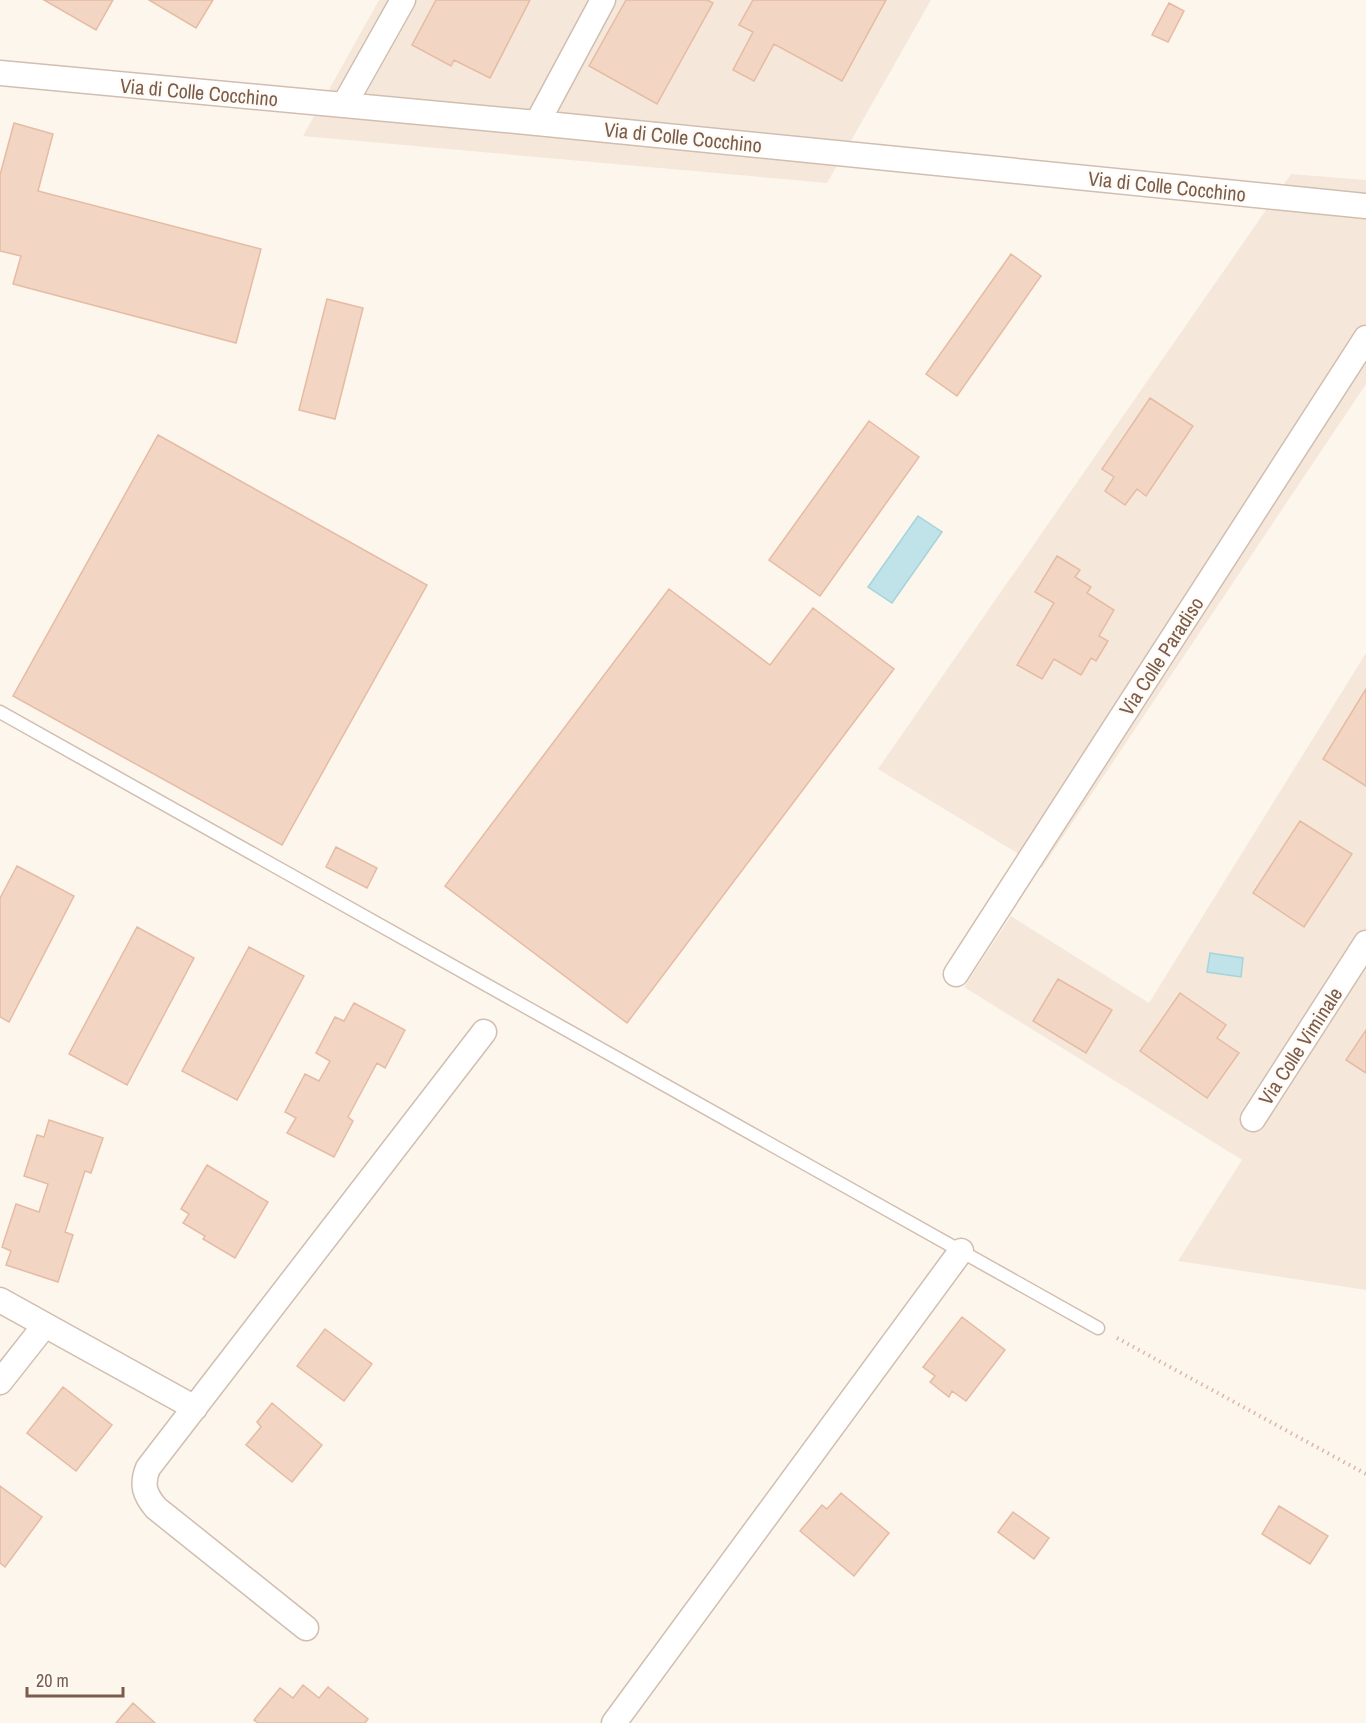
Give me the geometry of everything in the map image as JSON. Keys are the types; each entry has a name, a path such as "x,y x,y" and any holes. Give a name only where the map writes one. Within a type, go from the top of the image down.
{"street":[{"path":"344,105 402,0"},
{"path":"537,123 603,0"},
{"name":"Via di Colle Cocchino","path":"0,73 537,123 1366,206"},
{"name":"Via Colle Paradiso","path":"956,974 1366,339"},
{"name":"Via Colle Viminale","path":"1253,1119 1366,943"},
{"path":"306,1628 163,1514 148,1498 144,1487 144,1477 148,1468 484,1032"},
{"path":"614,1723 961,1251"},
{"path":"0,1299 195,1408"},
{"path":"0,1382 45,1325"}],"lane":[{"path":"0,712 1098,1328"}],"path":[{"path":"1098,1328 1366,1474"}],"shaded area":[{"path":"379,0 931,0 827,183 303,136"},
{"path":"1291,174 1366,180 1366,384 1042,868 878,769"},
{"path":"1366,653 1366,1290 1178,1261 1242,1160 964,987 1011,916 1149,1003"}],"water":[{"path":"918,516 942,532 892,603 868,587"},
{"path":"1210,953 1243,958 1241,977 1207,972"}],"building":[{"path":"44,0 113,0 96,30"},
{"path":"149,0 213,0 196,28"},
{"path":"436,0 530,0 490,78 454,60 451,66 412,45"},
{"path":"626,0 707,0 713,3 657,104 589,66"},
{"path":"753,0 886,0 842,81 774,44 754,81 733,70 753,32 739,25"},
{"path":"1169,3 1184,11 1168,42 1152,35"},
{"path":"14,123 53,134 38,191 261,249 236,343 13,284 21,256 0,251 0,175"},
{"path":"1011,254 1041,276 957,396 926,374"},
{"path":"327,299 363,308 335,419 299,410"},
{"path":"1150,398 1193,426 1146,496 1137,489 1125,505 1105,491 1114,477 1102,469"},
{"path":"869,421 919,457 820,596 769,560"},
{"path":"158,435 427,585 282,845 13,696"},
{"path":"1057,556 1080,570 1075,577 1091,587 1087,593 1114,610 1099,636 1108,641 1096,661 1091,658 1081,675 1054,659 1042,679 1017,665 1054,603 1035,592"},
{"path":"669,589 770,665 813,608 894,669 627,1023 445,886"},
{"path":"1366,689 1366,786 1323,759"},
{"path":"1300,821 1352,854 1304,927 1253,893"},
{"path":"336,847 377,868 367,888 326,867"},
{"path":"17,866 74,896 9,1022 0,1017 0,898"},
{"path":"137,927 194,958 127,1085 69,1054"},
{"path":"249,947 304,976 237,1100 182,1071"},
{"path":"1058,979 1112,1010 1086,1053 1033,1021"},
{"path":"1180,993 1226,1025 1217,1038 1239,1053 1207,1098 1140,1051"},
{"path":"354,1003 405,1030 385,1068 377,1063 348,1117 353,1121 334,1157 287,1133 296,1118 285,1112 305,1074 319,1081 330,1061 316,1053 335,1017 344,1021"},
{"path":"1366,1030 1366,1073 1346,1060"},
{"path":"49,1120 103,1138 91,1173 85,1171 65,1232 73,1235 58,1282 6,1265 11,1251 2,1247 16,1204 39,1212 48,1184 24,1176 37,1135 44,1137"},
{"path":"207,1165 268,1202 235,1258 203,1239 205,1236 183,1223 189,1214 181,1209"},
{"path":"962,1317 1005,1350 966,1401 952,1391 949,1397 930,1382 935,1376 923,1367"},
{"path":"325,1329 372,1364 344,1401 297,1366"},
{"path":"63,1387 112,1425 76,1471 27,1433"},
{"path":"272,1403 322,1445 292,1482 246,1445 261,1427 257,1422"},
{"path":"0,1486 42,1517 5,1567 0,1563"},
{"path":"841,1493 889,1533 854,1576 800,1531 822,1505 827,1509"},
{"path":"1279,1506 1328,1536 1310,1564 1262,1534"},
{"path":"1013,1512 1049,1538 1034,1559 998,1532"},
{"path":"303,1685 319,1698 328,1687 368,1719 365,1723 258,1723 254,1720 280,1688 293,1698"},
{"path":"133,1703 155,1723 116,1723"}]}
